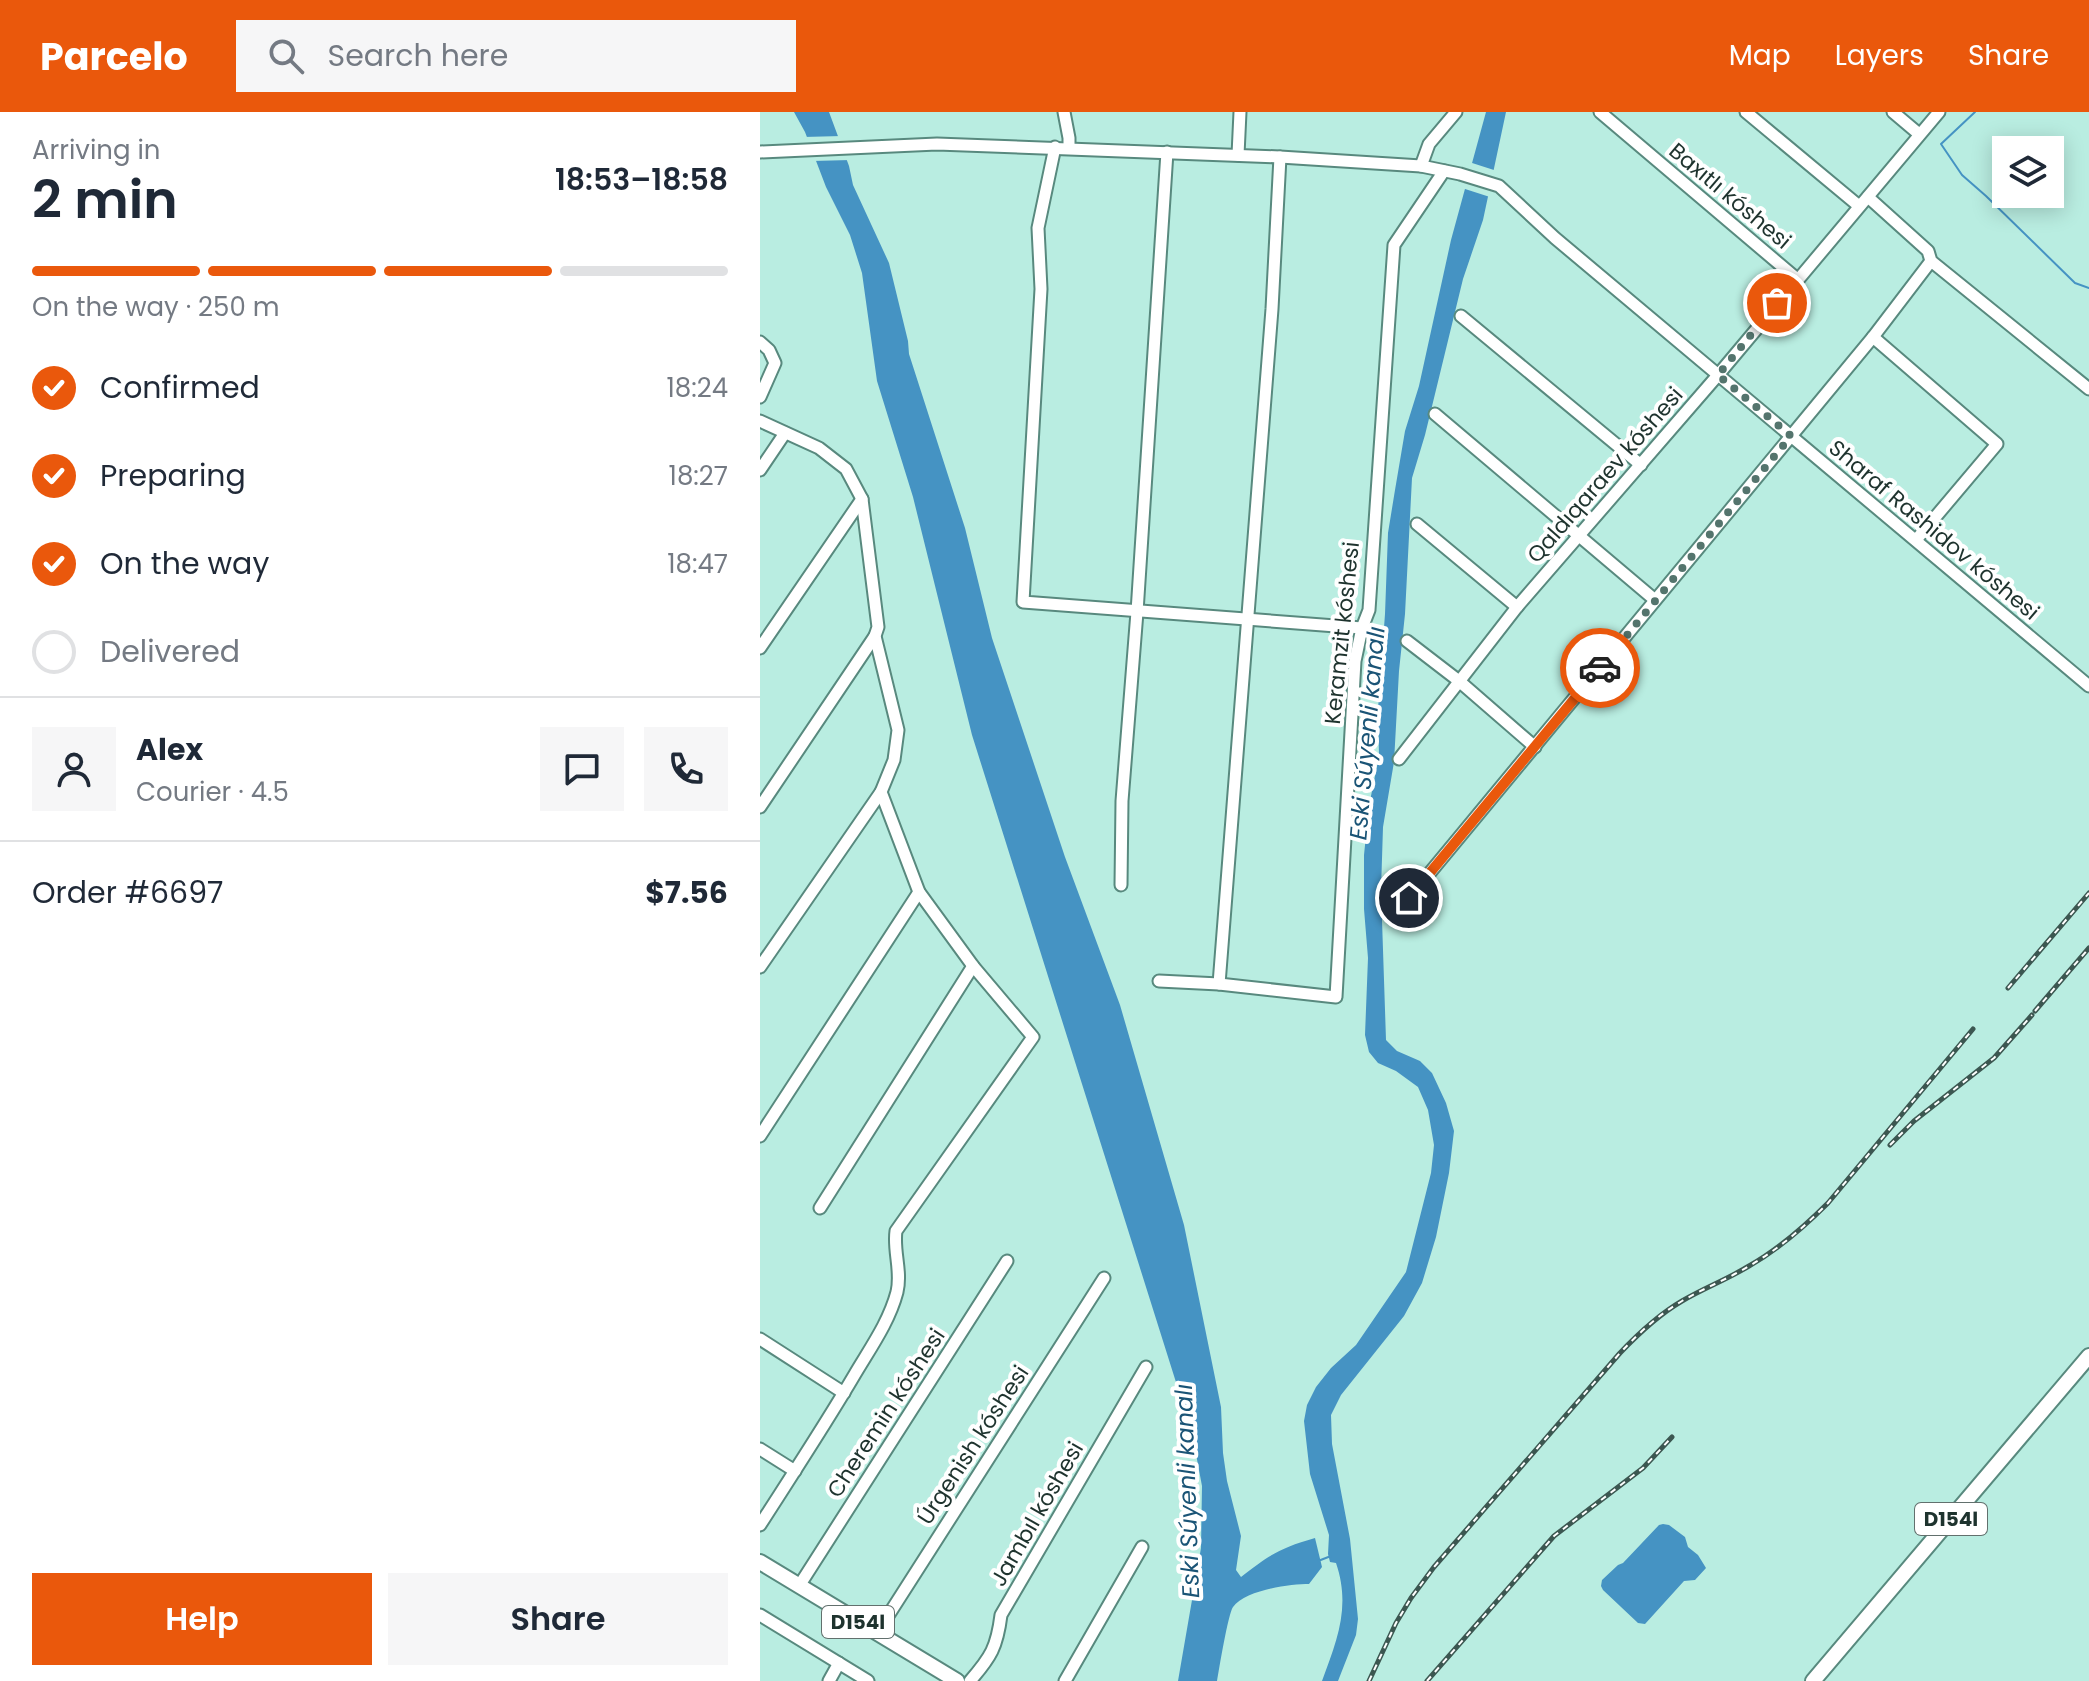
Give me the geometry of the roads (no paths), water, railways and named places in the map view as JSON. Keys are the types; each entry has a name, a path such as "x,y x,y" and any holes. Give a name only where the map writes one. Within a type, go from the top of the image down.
{"main road":[{"name":"D154l","path":"1813,1681 2089,1356"},
{"name":"D154l","path":"760,1562 877,1633 940,1677 957,1681"}],"street":[{"path":"1064,112 1069,148"},
{"path":"1238,155 1240,112"},
{"path":"1421,166 1429,144 1456,112"},
{"name":"Baxıtlı kóshesi","path":"1600,112 1797,279"},
{"path":"1746,112 1859,206"},
{"path":"1893,112 1919,134"},
{"name":"Qaldıqaraev kóshesi","path":"1399,759 1517,607 1718,375 1939,112"},
{"path":"760,152 937,144 1055,147 1280,157 1421,166 1444,171"},
{"path":"1055,147 1038,228 1041,289 1023,602 1362,628"},
{"path":"1121,885 1122,801 1167,152"},
{"path":"1219,984 1271,325 1280,157"},
{"name":"Sharaf Rashidov kóshesi","path":"1444,171 1499,186 1555,238 2089,686"},
{"name":"Keramzit kóshesi","path":"1159,981 1219,984 1336,997 1355,661 1369,610 1394,245 1444,171"},
{"path":"1868,197 1928,251 1931,261 2089,389"},
{"path":"1409,898 1873,337 1931,261"},
{"path":"1461,316 1641,465"},
{"path":"1873,337 1997,444 1916,540"},
{"path":"760,342 769,350 775,363 760,397"},
{"path":"1435,414 1655,600"},
{"path":"760,421 819,448 846,469 862,499 878,627 875,636 760,807"},
{"path":"760,470 785,433"},
{"path":"760,648 862,499"},
{"path":"1417,524 1517,607"},
{"path":"760,967 881,792 894,760 898,730 875,636"},
{"path":"1407,641 1535,747"},
{"path":"760,1525 887,1320 897,1290 896,1231 1033,1037 973,966 919,892 881,792"},
{"path":"760,1136 919,892"},
{"path":"820,1208 973,966"},
{"name":"Cheremin kóshesi","path":"799,1586 1007,1261"},
{"name":"Úrgenish kóshesi","path":"877,1633 1104,1278"},
{"path":"760,1339 844,1393"},
{"name":"Jambıl kóshesi","path":"970,1681 988,1661 998,1638 1001,1615 1146,1367"},
{"path":"760,1449 795,1471"},
{"path":"1065,1681 1142,1547"},
{"path":"760,1615 868,1681"},
{"path":"829,1681 839,1663"}],"water":[{"path":"794,112 829,112 853,185 889,263 909,354 965,528 992,638 1065,857 1120,1005 1184,1225 1221,1407 1227,1481 1241,1536 1236,1570 1241,1577 1275,1553 1315,1538 1322,1567 1309,1584 1257,1592 1233,1607 1217,1681 1178,1681 1201,1548 1202,1486 1192,1433 972,735 913,497 877,381 862,273 850,235"},
{"path":"1486,112 1506,112 1483,220 1463,279 1412,478 1394,762 1383,827 1381,890 1386,1040 1397,1051 1420,1061 1432,1073 1446,1103 1454,1131 1436,1237 1422,1283 1404,1316 1341,1395 1331,1415 1332,1444 1350,1539 1358,1619 1356,1635 1338,1681 1322,1681 1337,1637 1342,1594 1336,1563 1330,1562 1329,1535 1310,1474 1304,1421 1307,1405 1316,1387 1356,1345 1406,1272 1431,1173 1434,1145 1428,1110 1418,1087 1396,1071 1378,1063 1369,1052 1365,1035 1368,958 1364,855 1379,756 1378,709 1388,533 1395,490 1405,431 1419,386 1451,240"},
{"path":"1663,1524 1685,1537 1688,1547 1706,1568 1695,1580 1684,1581 1645,1624 1638,1623 1603,1590 1602,1580"}],"waterway":[{"path":"1975,112 1941,144 1962,175 2075,283 2089,288"},
{"path":"1318,1561 1331,1556"}],"railway":[{"path":"2008,988 2089,893"},
{"path":"2035,1011 2089,948"},
{"path":"1890,1145 1914,1121 1994,1058 2032,1015"},
{"path":"1369,1681 1396,1623 1434,1567 1620,1353 1665,1312 1760,1259 1810,1221 1973,1029"},
{"path":"1427,1681 1554,1536 1643,1468 1672,1437"}],"water label":[{"name":"Eski Súyenli kanalı","path":"1367,733"},
{"name":"Eski Súyenli kanalı","path":"1187,1491"}]}
